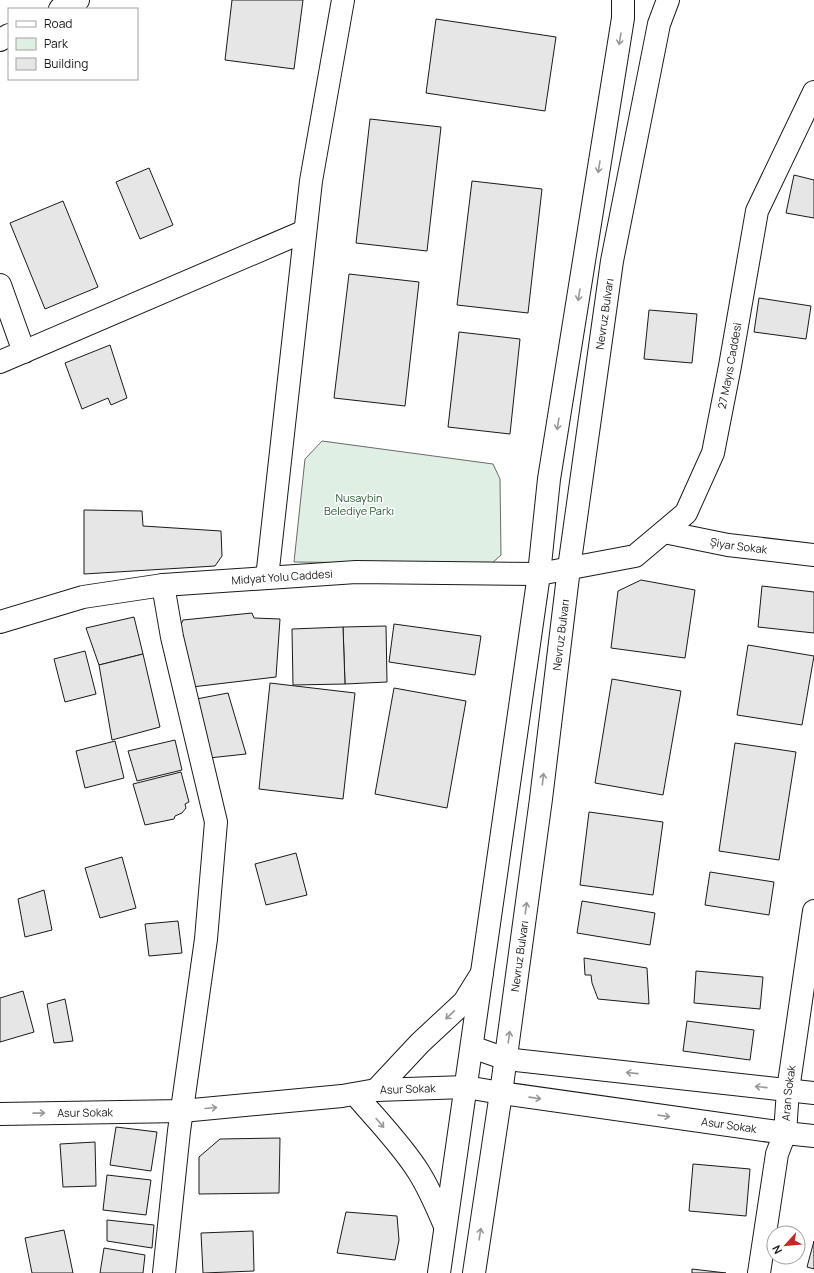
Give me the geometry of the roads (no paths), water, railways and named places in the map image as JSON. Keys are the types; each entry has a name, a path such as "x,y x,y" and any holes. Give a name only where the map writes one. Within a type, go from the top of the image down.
{"street":[{"path":"62,8 78,0"},
{"path":"267,578 311,181 343,0"},
{"path":"439,1273 540,574 549,479 623,18 622,0"},
{"name":"Nevruz Bulvarı","path":"474,1273 506,1059 541,799 569,568 612,261 659,24 668,0"},
{"name":"27 Mayıs Caddesi","path":"569,568 635,556 686,513 713,453 730,366 757,210 814,92"},
{"path":"0,362 306,231"},
{"path":"0,285 24,352"},
{"name":"Şiyar Sokak","path":"664,532 728,545 814,555"},
{"name":"Midyat Yolu Caddesi","path":"0,622 83,597 163,585 356,572 540,574 569,568"},
{"path":"163,585 172,637 216,822 206,939 182,1111 164,1273"},
{"name":"Aran Sokak","path":"758,1273 777,1154 785,1133 788,1090 814,911"},
{"path":"445,1226 433,1198 418,1171 390,1135 365,1092 464,1002 482,973"},
{"path":"472,1047 506,1059 814,1093"},
{"name":"Asur Sokak","path":"0,1114 182,1111 365,1092 466,1087 501,1094 814,1136"}],"park label":[{"name":"Nusaybin Belediye Parkı","path":"359,504"}]}
